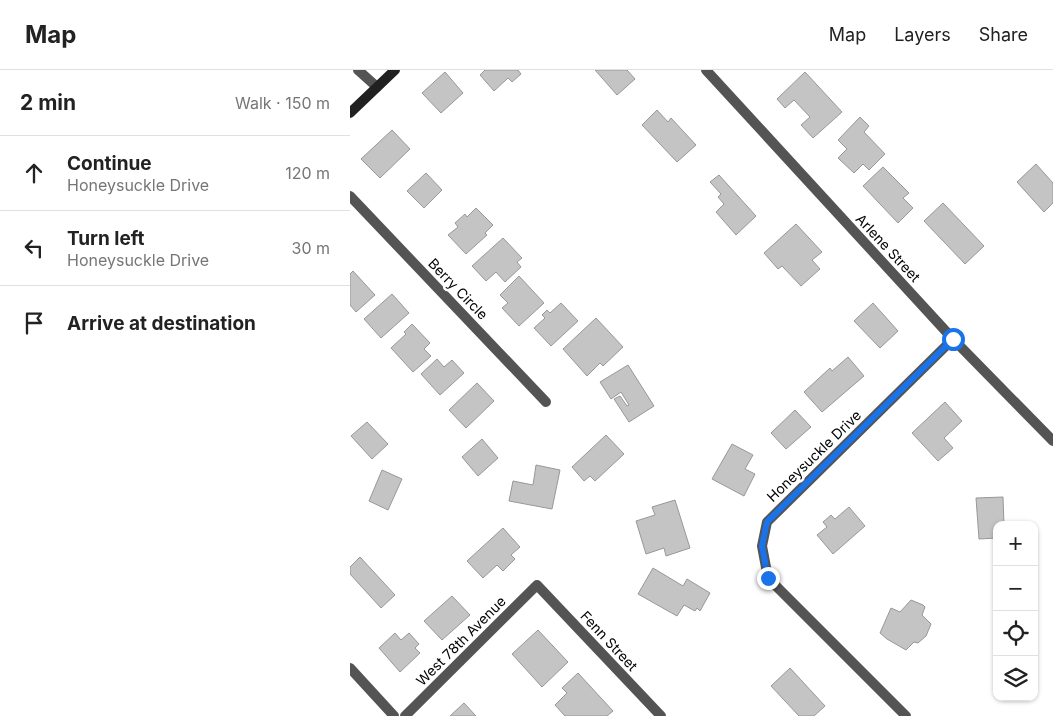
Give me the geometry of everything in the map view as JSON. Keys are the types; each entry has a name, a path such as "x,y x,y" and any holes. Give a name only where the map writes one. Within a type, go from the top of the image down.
{"street":[{"path":"358,70 377,87"},
{"path":"350,113 395,70"},
{"name":"Arlene Street","path":"706,70 953,339 1053,441"},
{"name":"Berry Circle","path":"350,196 546,402"},
{"name":"Honeysuckle Drive","path":"906,716 768,578 762,546 767,522 953,339"},
{"name":"West 78th Avenue","path":"405,716 537,585"},
{"name":"Fenn Street","path":"537,585 661,716"},
{"path":"350,668 394,716"}],"building":[{"path":"485,70 518,70 521,74 512,82 508,78 494,91 480,75"},
{"path":"595,70 627,70 635,79 617,95"},
{"path":"445,72 463,93 441,113 422,93"},
{"path":"805,72 842,112 813,138 801,125 810,117 794,100 785,108 777,99"},
{"path":"657,110 668,122 671,118 696,145 677,162 642,125"},
{"path":"860,117 869,126 864,132 885,154 869,170 863,164 854,173 838,158 847,149 838,140"},
{"path":"392,130 410,149 380,178 361,159"},
{"path":"1036,164 1053,183 1053,203 1044,212 1017,182"},
{"path":"883,167 909,193 903,198 913,208 898,223 863,186"},
{"path":"426,173 442,190 424,208 407,191"},
{"path":"719,175 756,216 736,235 716,212 724,204 718,197 721,194 710,182"},
{"path":"943,203 984,246 965,264 924,221"},
{"path":"476,208 493,225 485,233 487,235 466,254 448,235 458,227 455,223 465,214 467,217"},
{"path":"796,224 822,252 812,260 820,269 801,286 782,266 778,269 764,253"},
{"path":"503,238 522,258 517,262 521,267 505,282 496,272 486,281 472,266"},
{"path":"353,271 375,295 356,312 350,305 350,274"},
{"path":"519,276 544,303 519,326 502,308 508,303 500,295"},
{"path":"392,294 409,313 381,338 364,319"},
{"path":"561,303 578,321 551,346 534,328 545,318 542,315 547,310 550,313"},
{"path":"873,303 898,331 880,348 854,321"},
{"path":"596,318 623,347 603,366 600,363 587,376 563,349"},
{"path":"412,324 430,343 424,349 431,356 413,372 391,348 406,334 404,332"},
{"path":"848,357 864,376 822,412 804,392 830,368 832,371"},
{"path":"437,359 444,367 452,360 464,373 440,395 421,374"},
{"path":"628,365 654,406 629,422 614,399 620,396 627,406 629,405 621,392 611,399 600,382"},
{"path":"477,383 494,401 466,428 449,410"},
{"path":"945,402 962,421 944,438 953,448 938,461 912,433"},
{"path":"795,410 811,427 786,449 771,433"},
{"path":"367,422 388,444 372,459 351,436"},
{"path":"606,435 624,454 595,481 590,476 584,481 572,467"},
{"path":"482,439 498,458 478,476 462,457"},
{"path":"732,444 753,455 745,469 755,474 744,496 712,479"},
{"path":"536,465 560,470 552,509 509,501 513,481 533,485"},
{"path":"382,470 402,479 388,510 369,501"},
{"path":"1003,497 1004,521 993,521 993,538 979,539 976,498"},
{"path":"675,500 690,548 666,556 664,548 646,554 636,521 655,515 652,507"},
{"path":"849,507 865,526 833,554 817,535 827,527 823,522 831,515 835,519"},
{"path":"503,528 520,547 511,555 515,559 503,571 497,565 483,578 467,561"},
{"path":"360,557 395,595 381,608 350,574 350,567"},
{"path":"653,568 683,586 687,579 710,593 700,611 697,608 695,611 684,605 677,616 638,594"},
{"path":"452,596 470,615 442,640 424,621"},
{"path":"911,600 925,607 922,615 931,624 926,636 918,643 914,642 906,650 880,633 891,608 900,612"},
{"path":"538,630 568,662 542,687 512,654"},
{"path":"395,633 401,640 409,633 419,644 415,648 420,653 400,672 379,648"},
{"path":"790,668 825,706 814,716 799,716 771,686"},
{"path":"578,673 613,711 607,716 565,716 555,705 567,693 562,688"},
{"path":"464,703 476,716 450,716"}],"route":[{"path":"768,578 762,546 767,522 953,339"}]}
